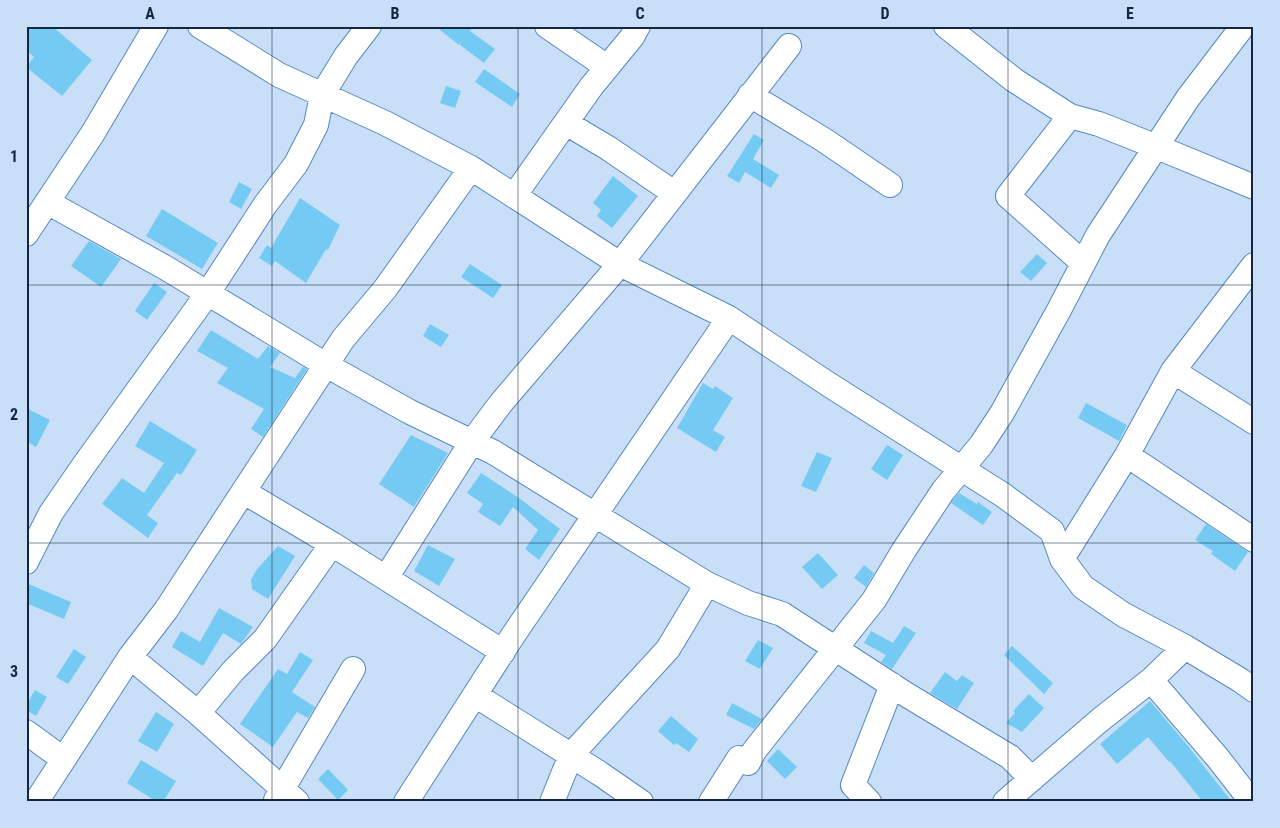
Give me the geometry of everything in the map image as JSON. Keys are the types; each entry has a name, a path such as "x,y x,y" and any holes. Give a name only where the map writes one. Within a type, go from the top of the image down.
{"street":[{"path":"26,234 93,133 156,26"},
{"path":"200,26 280,75 384,123 471,168 620,264 729,318 828,384 1003,495 1052,532 1062,559 1083,587 1124,615 1185,646 1254,690"},
{"path":"26,562 51,513 208,293 265,205 296,164 316,124 322,95 346,56 368,26"},
{"path":"547,26 607,67"},
{"path":"514,196 566,122 632,37 638,26"},
{"path":"946,26 1014,80 1070,116 1098,124 1157,147 1254,188"},
{"path":"711,802 739,758 748,763 754,751 874,600 942,491 981,445 1002,413 1098,235 1188,98 1243,26"},
{"path":"386,578 471,443 501,403 620,264 790,46"},
{"path":"750,95 824,140 890,185"},
{"path":"1070,116 1008,196 1083,263"},
{"path":"566,122 608,148 674,194"},
{"path":"36,802 130,657 166,610 343,339 386,288 471,168"},
{"path":"47,202 166,268 326,365 410,412 493,452 707,584 748,603 782,614 892,685 1010,757 1032,779"},
{"path":"1062,559 1128,455 1173,371 1254,265"},
{"path":"406,802 594,515 729,318"},
{"path":"1173,371 1254,422"},
{"path":"1128,455 1254,540"},
{"path":"244,492 332,544 503,652"},
{"path":"198,713 233,671 265,639 332,544"},
{"path":"552,802 571,755 668,650 707,584"},
{"path":"1005,802 1151,680 1185,646"},
{"path":"130,657 198,713 285,797 353,669"},
{"path":"1151,680 1217,757 1252,802"},
{"path":"869,802 853,785 892,685"},
{"path":"474,696 571,755 640,802"},
{"path":"26,732 63,758"}],"building":[{"path":"26,26 52,26 92,60 62,96 26,67 34,57 26,50"},
{"path":"435,26 474,26 470,31 495,49 484,63 460,45 461,41 459,45"},
{"path":"484,69 520,94 512,107 475,82"},
{"path":"446,86 461,91 455,108 440,103"},
{"path":"754,134 764,140 753,159 779,175 771,188 745,172 739,183 727,176"},
{"path":"613,176 638,196 612,228 597,216 601,210 593,203"},
{"path":"239,182 252,189 241,209 229,202"},
{"path":"300,198 340,225 328,250 326,249 306,283 275,261 272,266 259,258 267,245 271,248"},
{"path":"162,209 218,243 202,269 146,236"},
{"path":"89,241 121,259 101,287 71,266"},
{"path":"1037,254 1047,263 1031,281 1020,272"},
{"path":"470,264 502,285 493,298 461,277"},
{"path":"154,283 167,292 147,320 135,311"},
{"path":"430,324 449,335 441,347 423,336"},
{"path":"211,330 258,359 268,346 280,353 270,367 295,378 303,367 307,369 263,437 251,429 264,409 217,383 228,368 197,351"},
{"path":"703,383 713,389 715,386 733,398 713,430 725,437 716,452 677,428"},
{"path":"1086,403 1127,425 1119,441 1078,418"},
{"path":"26,408 50,420 36,447 26,441"},
{"path":"150,421 197,450 181,475 177,473 147,515 158,523 148,538 102,504 122,478 144,493 164,463 135,446"},
{"path":"411,435 448,453 414,507 379,484"},
{"path":"887,445 903,455 887,480 871,469"},
{"path":"817,452 832,458 816,492 801,486"},
{"path":"481,473 519,498 560,529 539,560 525,549 538,530 513,507 500,526 478,512 483,504 467,493"},
{"path":"959,493 977,504 978,502 992,512 983,525 951,503"},
{"path":"1206,524 1248,552 1235,571 1211,554 1213,551 1195,540"},
{"path":"428,545 455,559 439,586 414,571"},
{"path":"278,546 295,556 268,599 252,589 251,580 257,569"},
{"path":"818,553 838,575 822,589 802,567"},
{"path":"864,565 874,573 866,587 854,578"},
{"path":"26,583 71,602 64,619 26,603"},
{"path":"219,608 253,627 241,644 223,633 203,666 172,647 181,631 200,642"},
{"path":"904,626 916,633 892,669 881,662 886,655 864,643 871,631 893,643"},
{"path":"758,640 773,648 760,669 745,661"},
{"path":"1012,646 1053,683 1044,694 1004,655"},
{"path":"74,649 86,657 68,684 56,677"},
{"path":"300,652 313,660 292,692 315,707 308,718 297,712 273,747 240,724 278,669 287,674"},
{"path":"945,672 957,681 962,675 974,683 957,709 930,693"},
{"path":"35,690 47,697 36,716 26,710 26,705"},
{"path":"1029,694 1044,708 1022,732 1006,723 1015,713 1013,711"},
{"path":"1150,701 1232,802 1203,802 1148,737 1117,764 1100,744"},
{"path":"732,703 762,719 754,729 726,715"},
{"path":"156,712 174,724 157,752 138,741"},
{"path":"671,716 698,739 689,752 676,743 674,745 658,731"},
{"path":"778,749 797,767 785,779 767,761"},
{"path":"141,760 176,781 163,802 157,802 127,783"},
{"path":"328,769 348,790 338,800 318,779"}]}
